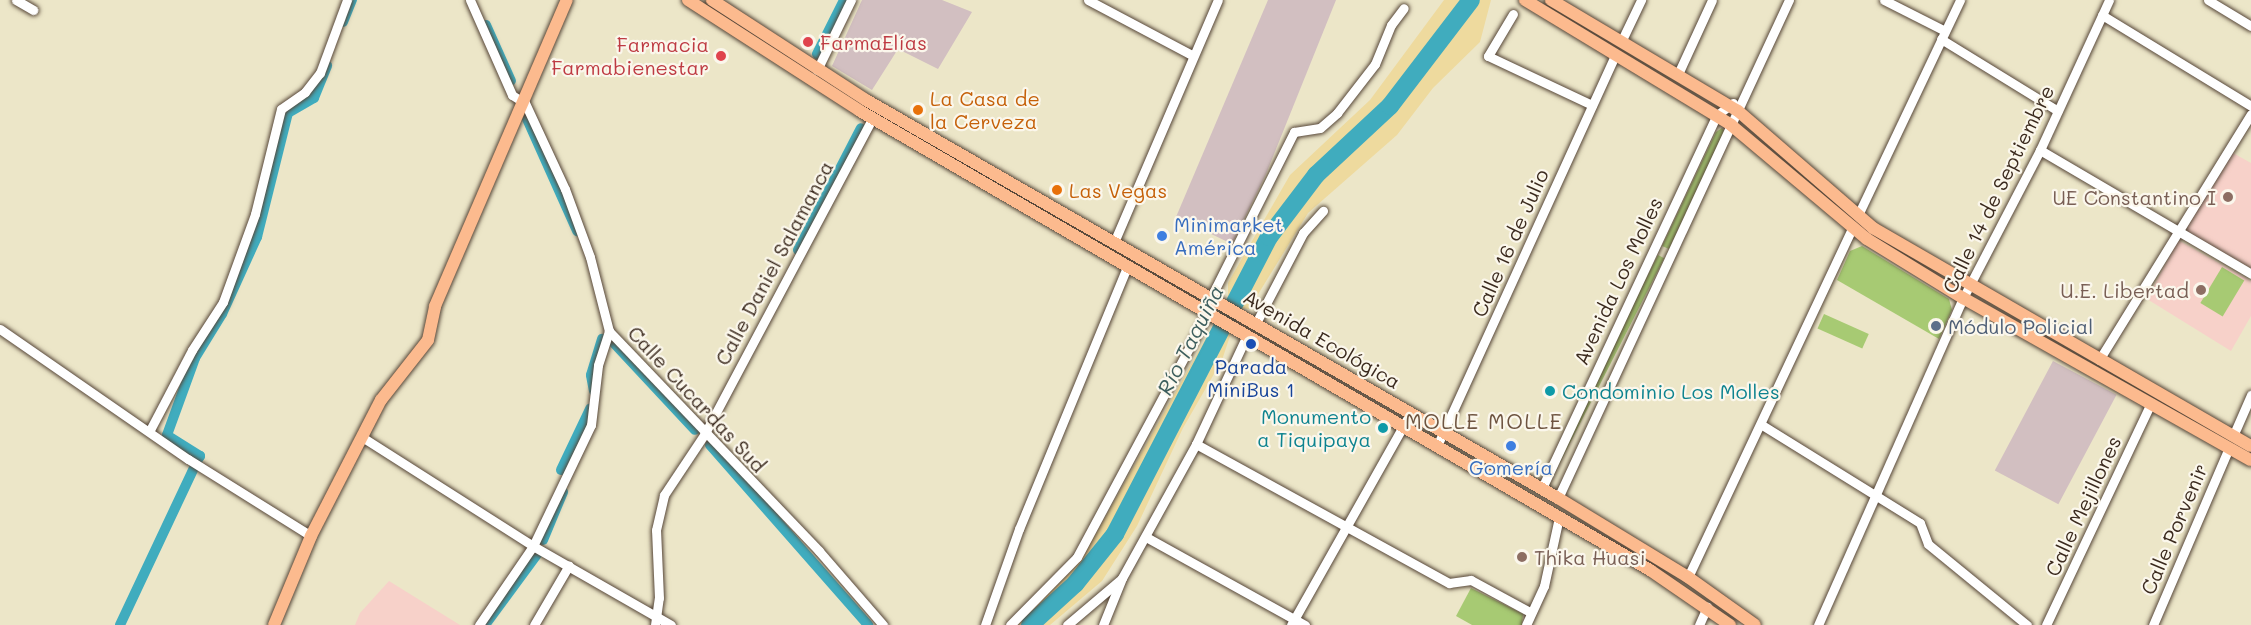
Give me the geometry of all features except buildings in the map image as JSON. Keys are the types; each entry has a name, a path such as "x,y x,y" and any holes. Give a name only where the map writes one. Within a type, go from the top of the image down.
{"main road":[{"path":"274,625 311,536 381,400 428,340 435,306 525,103 567,0"},
{"name":"Avenida Ecológica","path":"688,0 872,119 1559,517 1647,574 1707,607 1730,625"},
{"name":"Avenida Ecológica","path":"712,0 866,100 1168,270 1542,488 1688,577 1755,625"},
{"path":"1525,0 1717,115 1852,229 1963,298 2151,403 2231,442 2251,446"},
{"path":"1551,0 1621,42 1736,105 1858,215 1969,286 2099,360 2231,442 2251,460"},
{"path":"860,111 866,100"},
{"path":"1158,284 1168,270"}],"street":[{"path":"16,0 33,10"},
{"path":"150,430 192,350 223,302 255,214 281,109 305,92 320,73 347,0"},
{"name":"Calle Cucardas Sud","path":"470,0 512,95 525,103 579,228 609,331 704,435 819,551 883,625"},
{"path":"817,70 851,0"},
{"path":"1088,0 1192,55"},
{"path":"1115,240 1218,0"},
{"path":"1621,42 1641,0"},
{"path":"1678,74 1712,0"},
{"name":"Avenida Los Molles","path":"1558,498 1731,125 1736,105 1789,0"},
{"path":"1884,0 1943,35 2058,111"},
{"path":"1858,215 1960,0"},
{"name":"Calle 14 de Septiembre","path":"1818,625 1963,298 2040,150 2109,0"},
{"path":"2208,0 2251,26"},
{"path":"1211,297 1294,132 1320,128 1337,113 1375,64 1390,25 1404,8"},
{"path":"1513,14 1488,56 1592,105"},
{"path":"2102,15 2251,106"},
{"name":"Calle 16 de Julio","path":"1437,446 1616,54"},
{"name":"Avenida Los Molles","path":"1542,488 1717,115 1736,105"},
{"path":"2099,360 2251,114"},
{"name":"Calle Daniel Salamanca","path":"656,620 656,530 664,495 704,435 872,119"},
{"path":"2040,150 2251,274"},
{"path":"1256,323 1303,233 1323,211"},
{"path":"1688,577 1762,425 1852,229"},
{"path":"985,625 1019,529 1127,267"},
{"path":"1010,625 1077,557 1212,316"},
{"path":"0,329 150,430 188,459 311,536"},
{"path":"479,625 533,546 591,425 598,365 609,331"},
{"path":"1103,625 1122,578 1196,444 1247,335"},
{"name":"Calle Porvenir","path":"2153,625 2251,395"},
{"name":"Calle Mejillones","path":"2046,625 2151,403"},
{"path":"1293,622 1349,526 1410,412"},
{"path":"1762,425 1920,523 1928,544 2027,625"},
{"path":"362,437 533,546 569,565 656,620 671,625"},
{"path":"1196,444 1349,526 1449,583 1471,580 1530,612"},
{"path":"1526,625 1530,612 1544,586 1559,517"},
{"path":"1146,537 1293,622 1305,625"},
{"path":"534,625 569,565"},
{"path":"1067,625 1122,578"},
{"path":"1699,625 1707,607"}],"shaded area":[{"path":"862,0 942,0 972,12 938,69 898,49 872,90 832,66"},
{"path":"1268,0 1336,0 1266,174 1232,244 1176,217"},
{"name":"UE Constantino I","path":"2233,153 2251,163 2251,268 2184,232"},
{"name":"U.E. Libertad","path":"2178,240 2251,281 2251,316 2231,351 2147,299"},
{"path":"2053,361 2117,395 2058,504 1995,470"},
{"path":"389,581 460,625 355,625 360,613"}],"green space":[{"path":"1722,128 1724,131 1669,249 1662,246 1716,132"},
{"path":"1862,246 1949,299 1952,310 1939,339 1837,280 1850,251"},
{"path":"1658,255 1664,258 1552,479 1545,476"},
{"path":"2222,267 2244,280 2223,316 2200,303"},
{"path":"1824,314 1869,334 1862,349 1817,329"},
{"path":"1471,588 1523,614 1522,625 1472,625 1456,616"}],"sand":[{"path":"1444,0 1491,0 1480,42 1433,88 1397,135 1308,213 1249,309 1243,308 1236,318 1222,360 1183,428 1137,526 1102,581 1050,625 1017,625 1075,567 1090,544 1228,299 1228,283 1290,175 1370,100"}],"waterway":[{"path":"343,22 352,0"},
{"path":"817,54 844,0"},
{"name":"Río Taquiña","path":"1030,625 1075,584 1115,534 1269,237 1316,175 1390,106 1471,0"},
{"path":"486,25 511,81"},
{"path":"197,461 200,456 167,435 195,358 222,314 257,237 288,113 314,98 327,65"},
{"path":"527,119 577,231"},
{"path":"798,250 861,128"},
{"path":"594,391 591,375 602,339"},
{"path":"613,342 695,430"},
{"path":"561,470 590,409"},
{"path":"710,445 868,625"},
{"path":"120,625 194,468"},
{"path":"543,540 563,492"},
{"path":"485,625 538,553"}],"place":[{"name":"FarmaElías","path":"808,42"},
{"name":"Farmacia Farmabienestar","path":"721,56"},
{"name":"La Casa de la Cerveza","path":"918,110"},
{"name":"Las Vegas","path":"1057,190"},
{"name":"UE Constantino I","path":"2228,197"},
{"name":"Minimarket América","path":"1162,236"},
{"name":"U.E. Libertad","path":"2201,290"},
{"name":"Módulo Policial","path":"1936,326"},
{"name":"Parada MiniBus 1","path":"1251,344"},
{"name":"Condominio Los Molles","path":"1550,391"},
{"name":"Monumento a Tiquipaya","path":"1383,428"},
{"name":"Gomería","path":"1511,446"},
{"name":"Thika Huasi","path":"1522,557"}],"district":[{"name":"MOLLE MOLLE","path":"1484,421"}]}
